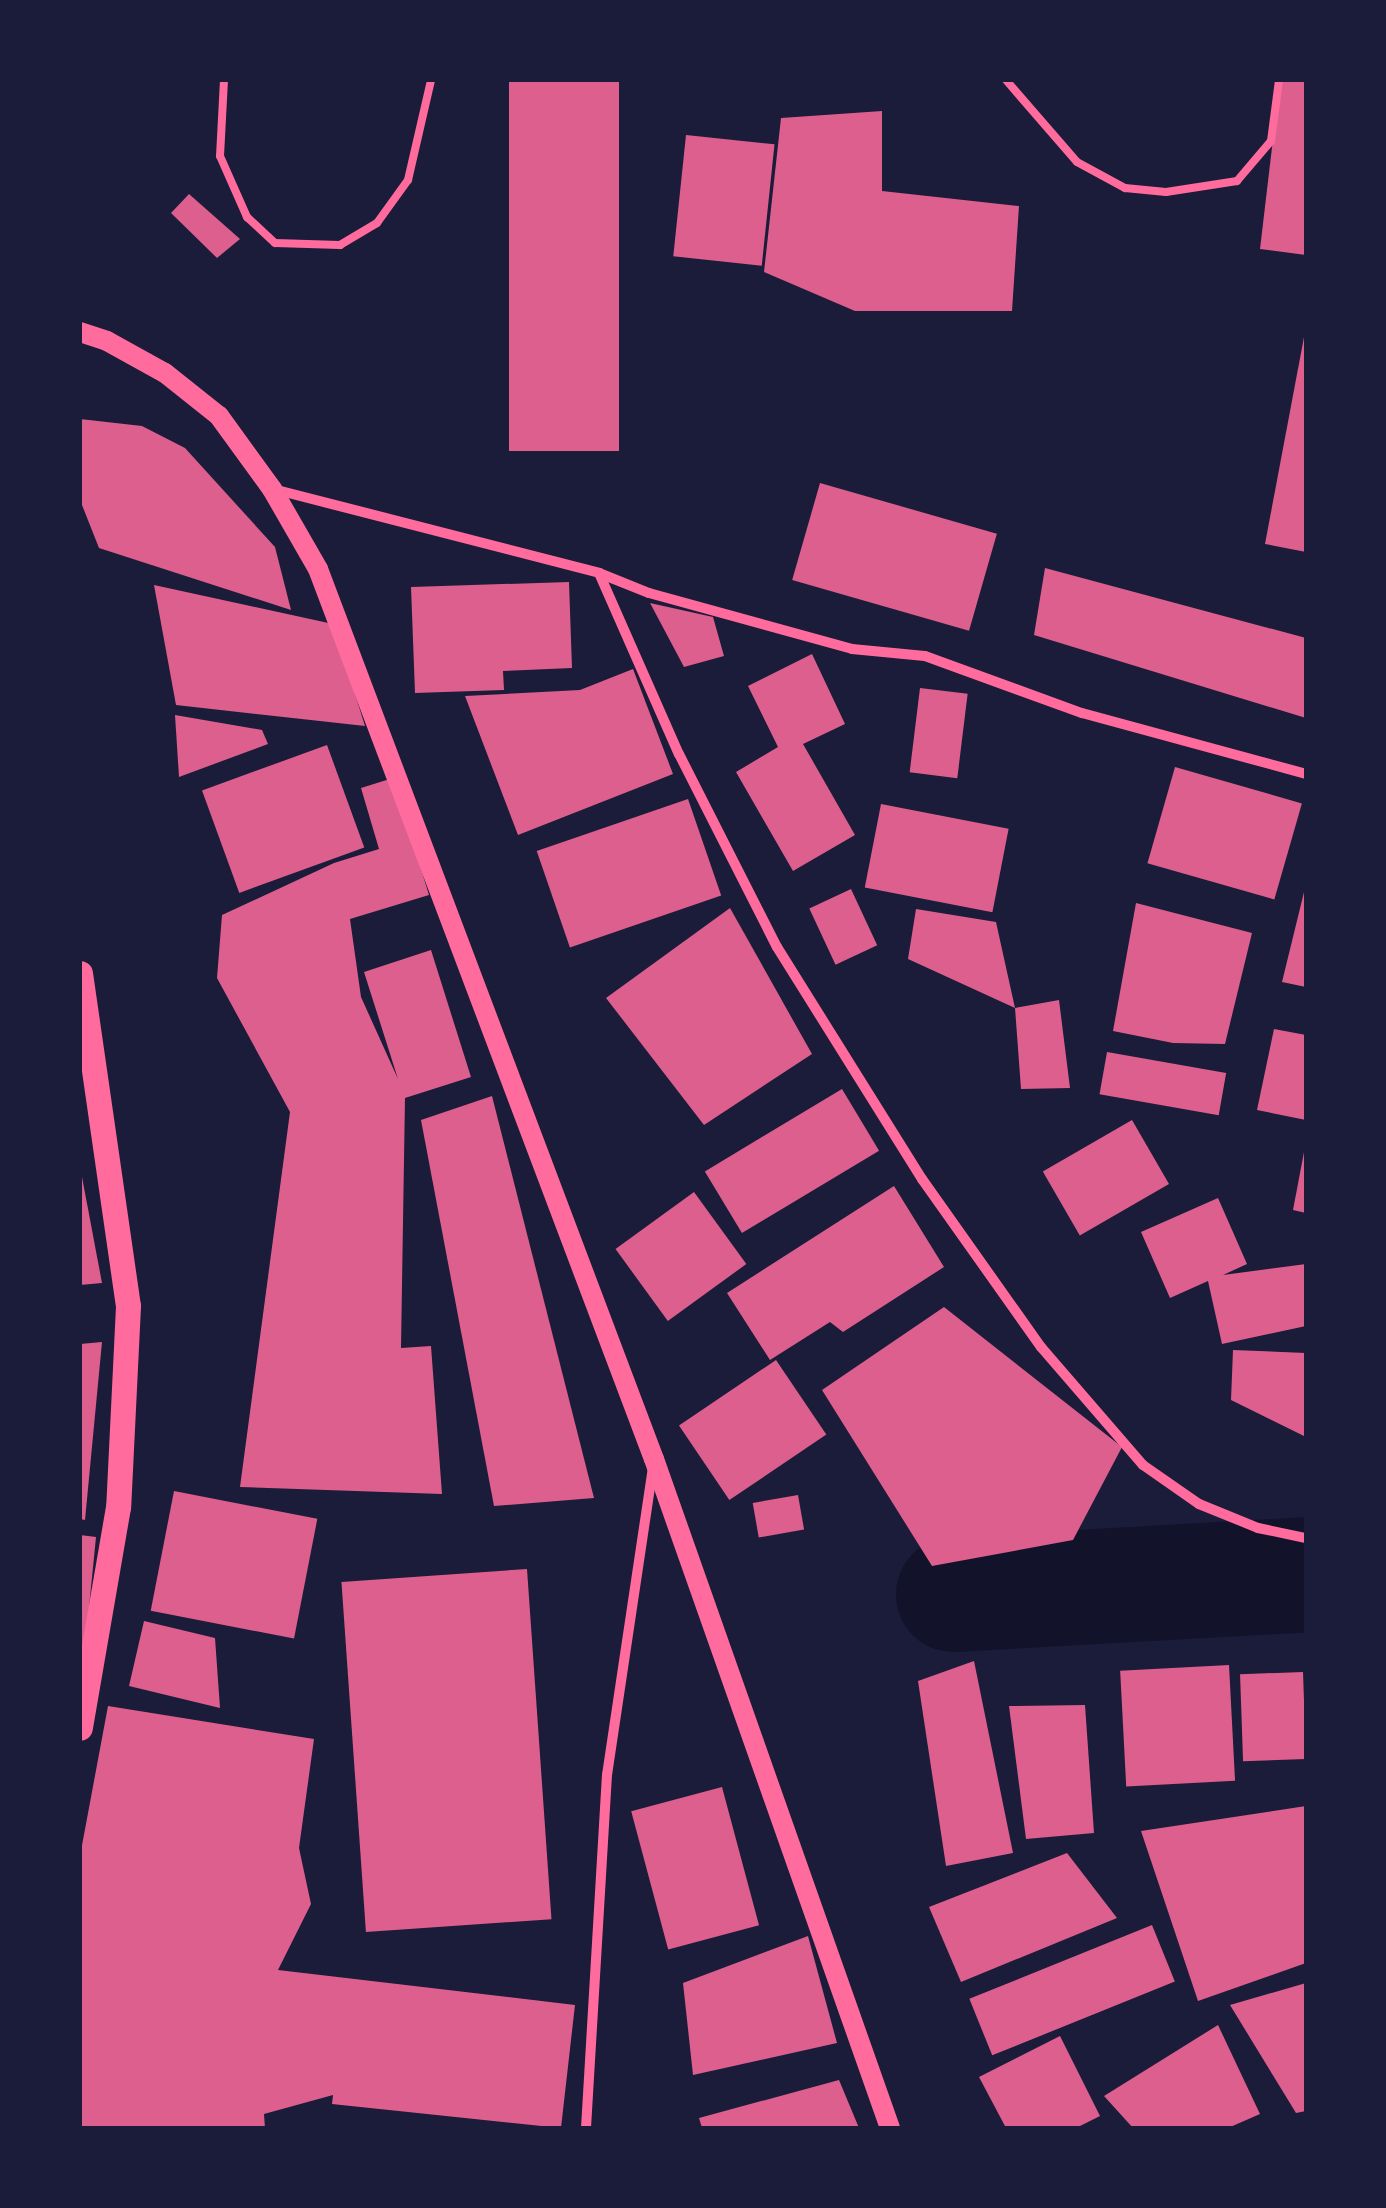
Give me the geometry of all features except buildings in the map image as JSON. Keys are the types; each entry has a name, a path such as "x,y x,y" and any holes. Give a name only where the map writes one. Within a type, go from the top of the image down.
{"main road":[{"path":"80,332 108,341 165,373 218,416 272,489 324,586 654,1459 890,2128"},
{"path":"80,973 128,1306 118,1507 80,1728"}],"street":[{"path":"272,489 599,573 649,593 852,649 925,656 1082,713 1306,774"},
{"path":"599,573 679,754 777,947 922,1179 1041,1346 1143,1465 1199,1504 1258,1528 1306,1538"},
{"path":"586,2128 607,1774 654,1459"}],"lane":[{"path":"224,80 220,156 246,217 275,242 340,245 377,224 408,180 431,80"},
{"path":"1006,80 1077,162 1125,188 1166,192 1237,181 1271,141 1279,80"}],"waterway":[{"path":"953,1594 1306,1574"}]}
